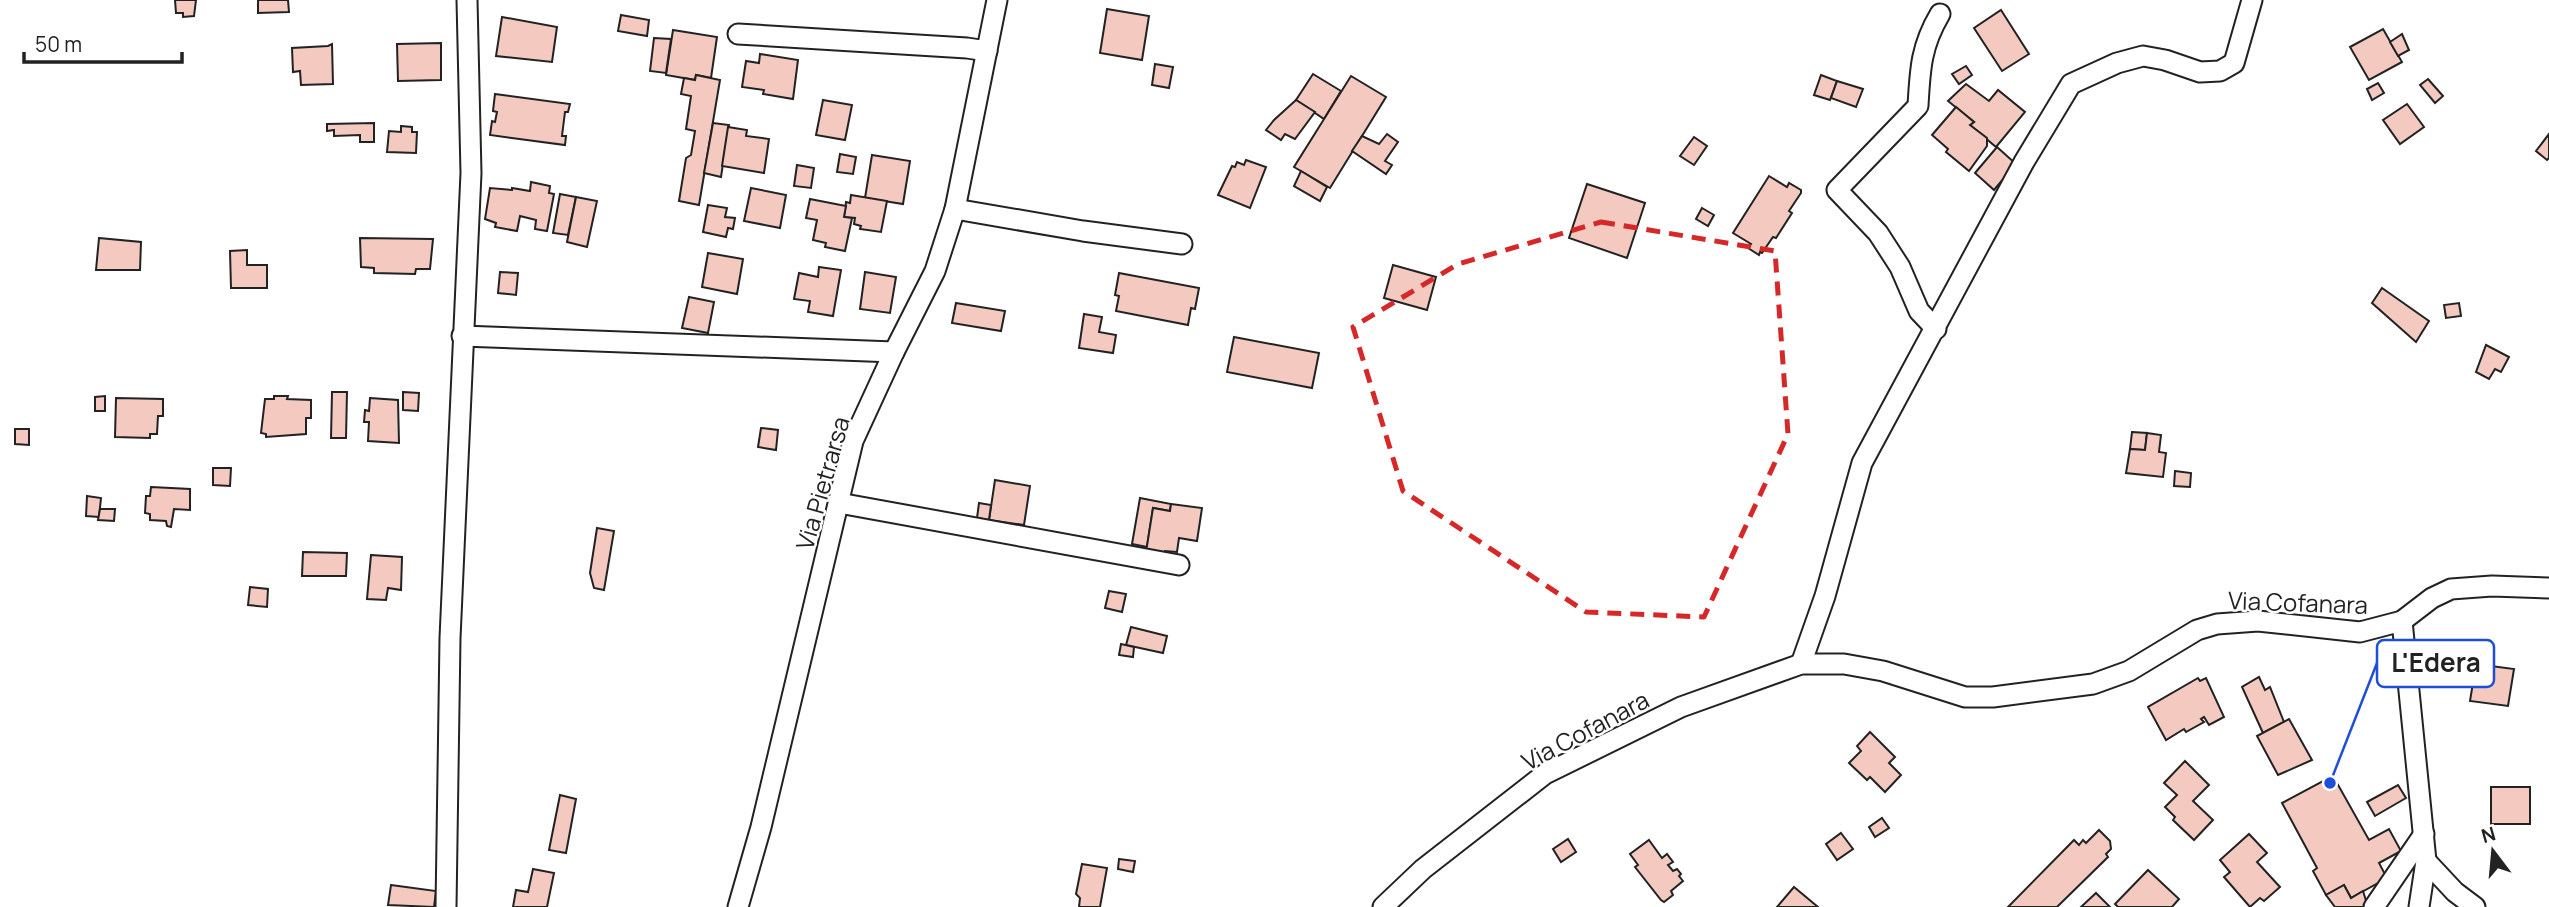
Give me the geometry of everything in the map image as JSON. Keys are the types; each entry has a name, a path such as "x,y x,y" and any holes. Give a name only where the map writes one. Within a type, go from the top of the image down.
{"street":[{"path":"446,907 450,638 471,173 467,0"},
{"name":"Via Pietrarsa","path":"738,907 761,827 853,441 935,271 955,209 997,0"},
{"path":"1801,664 1825,596 1862,463 1937,329 2024,162 2071,84 2143,56 2200,72 2220,71 2234,63 2252,0"},
{"path":"1937,329 1919,312 1899,267 1878,233 1837,190 1918,106 1920,65 1927,36 1940,14"},
{"path":"738,34 987,51"},
{"path":"955,209 1083,231 1182,244"},
{"path":"462,336 894,352"},
{"path":"839,503 1179,565"},
{"name":"Via Cofanara","path":"1383,907 1423,869 1545,774 1681,707 1801,664 1844,664 1883,671 1965,697 1993,697 2093,684 2129,671 2197,630 2217,624 2258,621 2360,632 2402,621 2432,598 2451,589 2491,586 2549,588"},
{"path":"2402,621 2426,860 2418,907"},
{"path":"2374,907 2424,834"},
{"path":"2426,860 2455,892 2475,907"}],"highlighted area":[{"path":"1601,222 1775,251 1788,434 1704,617 1586,612 1403,491 1353,327 1458,264"}],"building":[{"path":"175,0 196,0 194,16 183,17 183,13 176,13"},
{"path":"258,0 288,0 289,12 258,13"},
{"path":"1107,9 1149,16 1142,60 1100,53"},
{"path":"2001,10 2029,54 2002,71 1974,28"},
{"path":"621,15 649,20 647,36 618,31"},
{"path":"502,17 557,27 552,62 496,56"},
{"path":"2383,29 2402,62 2369,80 2350,47"},
{"path":"673,30 717,37 711,78 696,75 695,80 666,75"},
{"path":"2402,34 2409,50 2398,56 2390,42"},
{"path":"654,38 671,39 666,73 650,71"},
{"path":"441,43 441,80 398,81 397,44"},
{"path":"332,44 333,84 301,85 300,71 293,72 292,48"},
{"path":"760,54 798,60 793,99 763,94 764,90 742,87 746,61 759,63"},
{"path":"1155,64 1173,67 1169,88 1152,85"},
{"path":"1966,66 1972,75 1959,84 1952,74"},
{"path":"1313,74 1341,91 1324,119 1296,100"},
{"path":"696,75 720,80 699,205 679,201 686,158 691,155 695,131 686,129 691,96 681,94 684,78 695,80"},
{"path":"1821,75 1837,81 1830,100 1814,95"},
{"path":"1351,76 1386,97 1330,188 1294,167"},
{"path":"2428,79 2443,96 2435,103 2420,85"},
{"path":"1837,81 1863,89 1856,107 1831,98"},
{"path":"2378,83 2384,93 2372,100 2367,89"},
{"path":"1966,84 1989,101 1998,90 2025,112 1996,147 1970,125 1974,122 1948,101"},
{"path":"495,94 570,104 568,112 565,112 562,136 566,136 565,145 490,135 492,121 495,122 497,112 493,111"},
{"path":"823,100 852,105 845,140 816,135"},
{"path":"1296,100 1315,112 1295,139 1285,134 1281,140 1266,130"},
{"path":"2407,104 2424,127 2400,144 2383,120"},
{"path":"1956,107 1974,122 1970,125 1987,138 1987,146 1969,171 1946,152 1948,149 1932,135"},
{"path":"374,123 374,142 360,142 360,135 334,136 334,130 327,131 327,124"},
{"path":"713,123 729,125 721,177 704,173"},
{"path":"401,126 412,127 412,132 417,132 416,153 387,152 389,131 401,132"},
{"path":"728,127 747,130 746,136 769,139 764,173 722,166"},
{"path":"1387,134 1398,142 1385,161 1392,165 1386,174 1352,151 1362,136 1379,144"},
{"path":"2549,134 2549,158 2547,160 2536,151"},
{"path":"1694,137 1707,146 1694,165 1680,156"},
{"path":"1997,147 2016,164 1994,190 1975,173"},
{"path":"840,154 856,157 853,174 837,172"},
{"path":"872,155 910,161 903,204 865,198"},
{"path":"1246,160 1266,167 1250,208 1218,195 1232,166 1235,167 1237,162 1244,165"},
{"path":"797,165 814,168 811,188 794,186"},
{"path":"1301,171 1327,187 1320,201 1294,186"},
{"path":"1769,176 1787,187 1789,183 1801,190 1801,193 1776,238 1773,237 1759,255 1748,248 1751,244 1733,233"},
{"path":"531,182 550,186 549,193 554,194 547,231 535,229 536,220 520,216 517,231 495,227 496,223 485,219 490,188 530,191"},
{"path":"1587,184 1645,203 1627,258 1569,238"},
{"path":"751,188 786,195 780,228 744,221"},
{"path":"560,194 576,197 568,235 553,233"},
{"path":"851,195 887,201 881,232 860,229 861,226 854,224 855,218 844,217 846,202 850,203"},
{"path":"576,197 597,201 587,247 567,242"},
{"path":"810,199 846,206 844,217 852,218 845,251 825,247 826,243 813,240 817,220 806,218"},
{"path":"708,205 727,208 725,217 735,218 733,229 728,228 726,237 703,232"},
{"path":"1702,208 1714,215 1708,226 1696,219"},
{"path":"99,238 141,242 140,270 96,270"},
{"path":"360,238 433,239 430,269 416,269 415,274 374,273 374,268 361,267"},
{"path":"247,250 247,265 267,265 267,288 231,288 230,251"},
{"path":"708,253 743,259 737,294 702,287"},
{"path":"1393,265 1436,277 1427,310 1384,298"},
{"path":"819,267 841,270 833,316 808,312 810,301 794,299 799,273 818,277"},
{"path":"500,272 518,273 516,295 498,293"},
{"path":"865,272 896,277 890,313 860,309"},
{"path":"1119,273 1199,288 1195,309 1191,308 1188,325 1116,311 1119,296 1115,295"},
{"path":"2382,288 2429,321 2416,342 2372,303"},
{"path":"689,297 714,302 708,333 682,328"},
{"path":"956,303 1005,311 1001,331 952,323"},
{"path":"2459,303 2461,316 2446,318 2444,305"},
{"path":"1084,314 1102,317 1099,332 1116,335 1113,353 1079,348"},
{"path":"1234,337 1319,353 1312,388 1227,372"},
{"path":"2486,345 2509,357 2501,372 2495,369 2489,379 2476,372"},
{"path":"332,392 347,392 346,438 331,438"},
{"path":"403,392 419,393 418,411 403,410"},
{"path":"105,396 105,411 95,411 95,397"},
{"path":"274,396 311,400 311,418 306,418 306,434 266,437 266,434 261,433 265,399 274,399"},
{"path":"116,398 163,399 163,416 158,416 157,434 150,434 150,438 115,437"},
{"path":"370,398 398,400 399,443 368,441 369,422 364,422 365,410 369,411"},
{"path":"761,428 778,430 776,450 758,447"},
{"path":"15,429 29,429 29,445 15,444"},
{"path":"2132,432 2147,433 2145,450 2130,449"},
{"path":"2147,433 2161,435 2159,452 2166,453 2163,477 2126,473 2130,449 2145,450"},
{"path":"213,468 231,468 230,486 213,485"},
{"path":"2175,471 2191,473 2190,487 2174,486"},
{"path":"995,480 1030,486 1024,525 989,520"},
{"path":"151,487 190,489 190,510 174,509 171,527 167,526 166,521 150,520 150,514 145,513 146,496 150,496"},
{"path":"87,496 101,498 99,517 86,516"},
{"path":"1140,498 1171,504 1170,511 1153,508 1147,547 1132,544"},
{"path":"979,503 991,505 989,520 977,518"},
{"path":"1171,504 1202,508 1197,541 1179,538 1177,552 1146,552 1153,508 1170,511"},
{"path":"100,509 115,509 114,521 98,520"},
{"path":"597,528 614,531 604,590 594,588 590,573"},
{"path":"303,552 347,553 346,576 302,576"},
{"path":"371,555 402,557 401,590 388,588 386,600 367,599"},
{"path":"250,587 268,589 267,607 248,605"},
{"path":"1109,591 1126,594 1122,612 1105,608"},
{"path":"1131,627 1167,636 1163,653 1126,645"},
{"path":"1121,644 1134,647 1133,657 1119,655"},
{"path":"2476,664 2514,669 2508,706 2470,701"},
{"path":"2259,677 2265,690 2270,687 2284,722 2263,733 2242,687"},
{"path":"2198,678 2200,681 2206,678 2224,717 2209,725 2204,717 2201,719 2204,722 2186,732 2184,729 2166,740 2148,707"},
{"path":"2289,719 2312,760 2278,775 2257,736"},
{"path":"1870,732 1895,757 1889,763 1901,775 1885,792 1870,777 1867,780 1849,763 1861,751 1857,746"},
{"path":"2185,761 2209,785 2193,801 2213,820 2194,840 2173,820 2175,817 2165,807 2177,795 2164,783"},
{"path":"2323,781 2327,788 2337,783 2369,840 2389,829 2401,851 2379,863 2387,878 2351,898 2344,885 2326,895 2313,871 2317,868 2282,803"},
{"path":"2398,785 2406,798 2375,816 2367,802"},
{"path":"2491,787 2530,787 2530,824 2491,824"},
{"path":"560,795 576,799 566,853 549,850"},
{"path":"1882,818 1889,828 1875,837 1869,827"},
{"path":"2099,830 2110,841 2111,849 2106,854 2108,857 2057,907 2008,907 2074,840 2079,845 2083,840 2086,843"},
{"path":"1841,833 1853,849 1837,860 1826,844"},
{"path":"2249,834 2267,853 2257,862 2280,887 2264,901 2260,898 2250,907 2224,877 2230,872 2220,860"},
{"path":"1568,839 1576,852 1561,862 1553,849"},
{"path":"1649,840 1662,858 1667,854 1673,862 1668,865 1673,871 1677,869 1683,881 1671,891 1673,895 1664,902 1635,867 1638,865 1630,854"},
{"path":"1119,859 1135,861 1133,872 1118,869"},
{"path":"1082,864 1107,868 1100,907 1079,907 1080,898 1076,894"},
{"path":"533,869 554,873 547,907 513,907 516,890 528,892"},
{"path":"2148,870 2179,899 2172,907 2118,907 2115,904"},
{"path":"391,885 436,891 434,907 388,905"},
{"path":"2344,885 2351,898 2363,891 2368,907 2335,907 2326,895"},
{"path":"1794,887 1818,907 1777,907"},
{"path":"2096,893 2110,907 2081,907"}],"place":[{"name":"L'Edera","path":"2330,783"}]}
